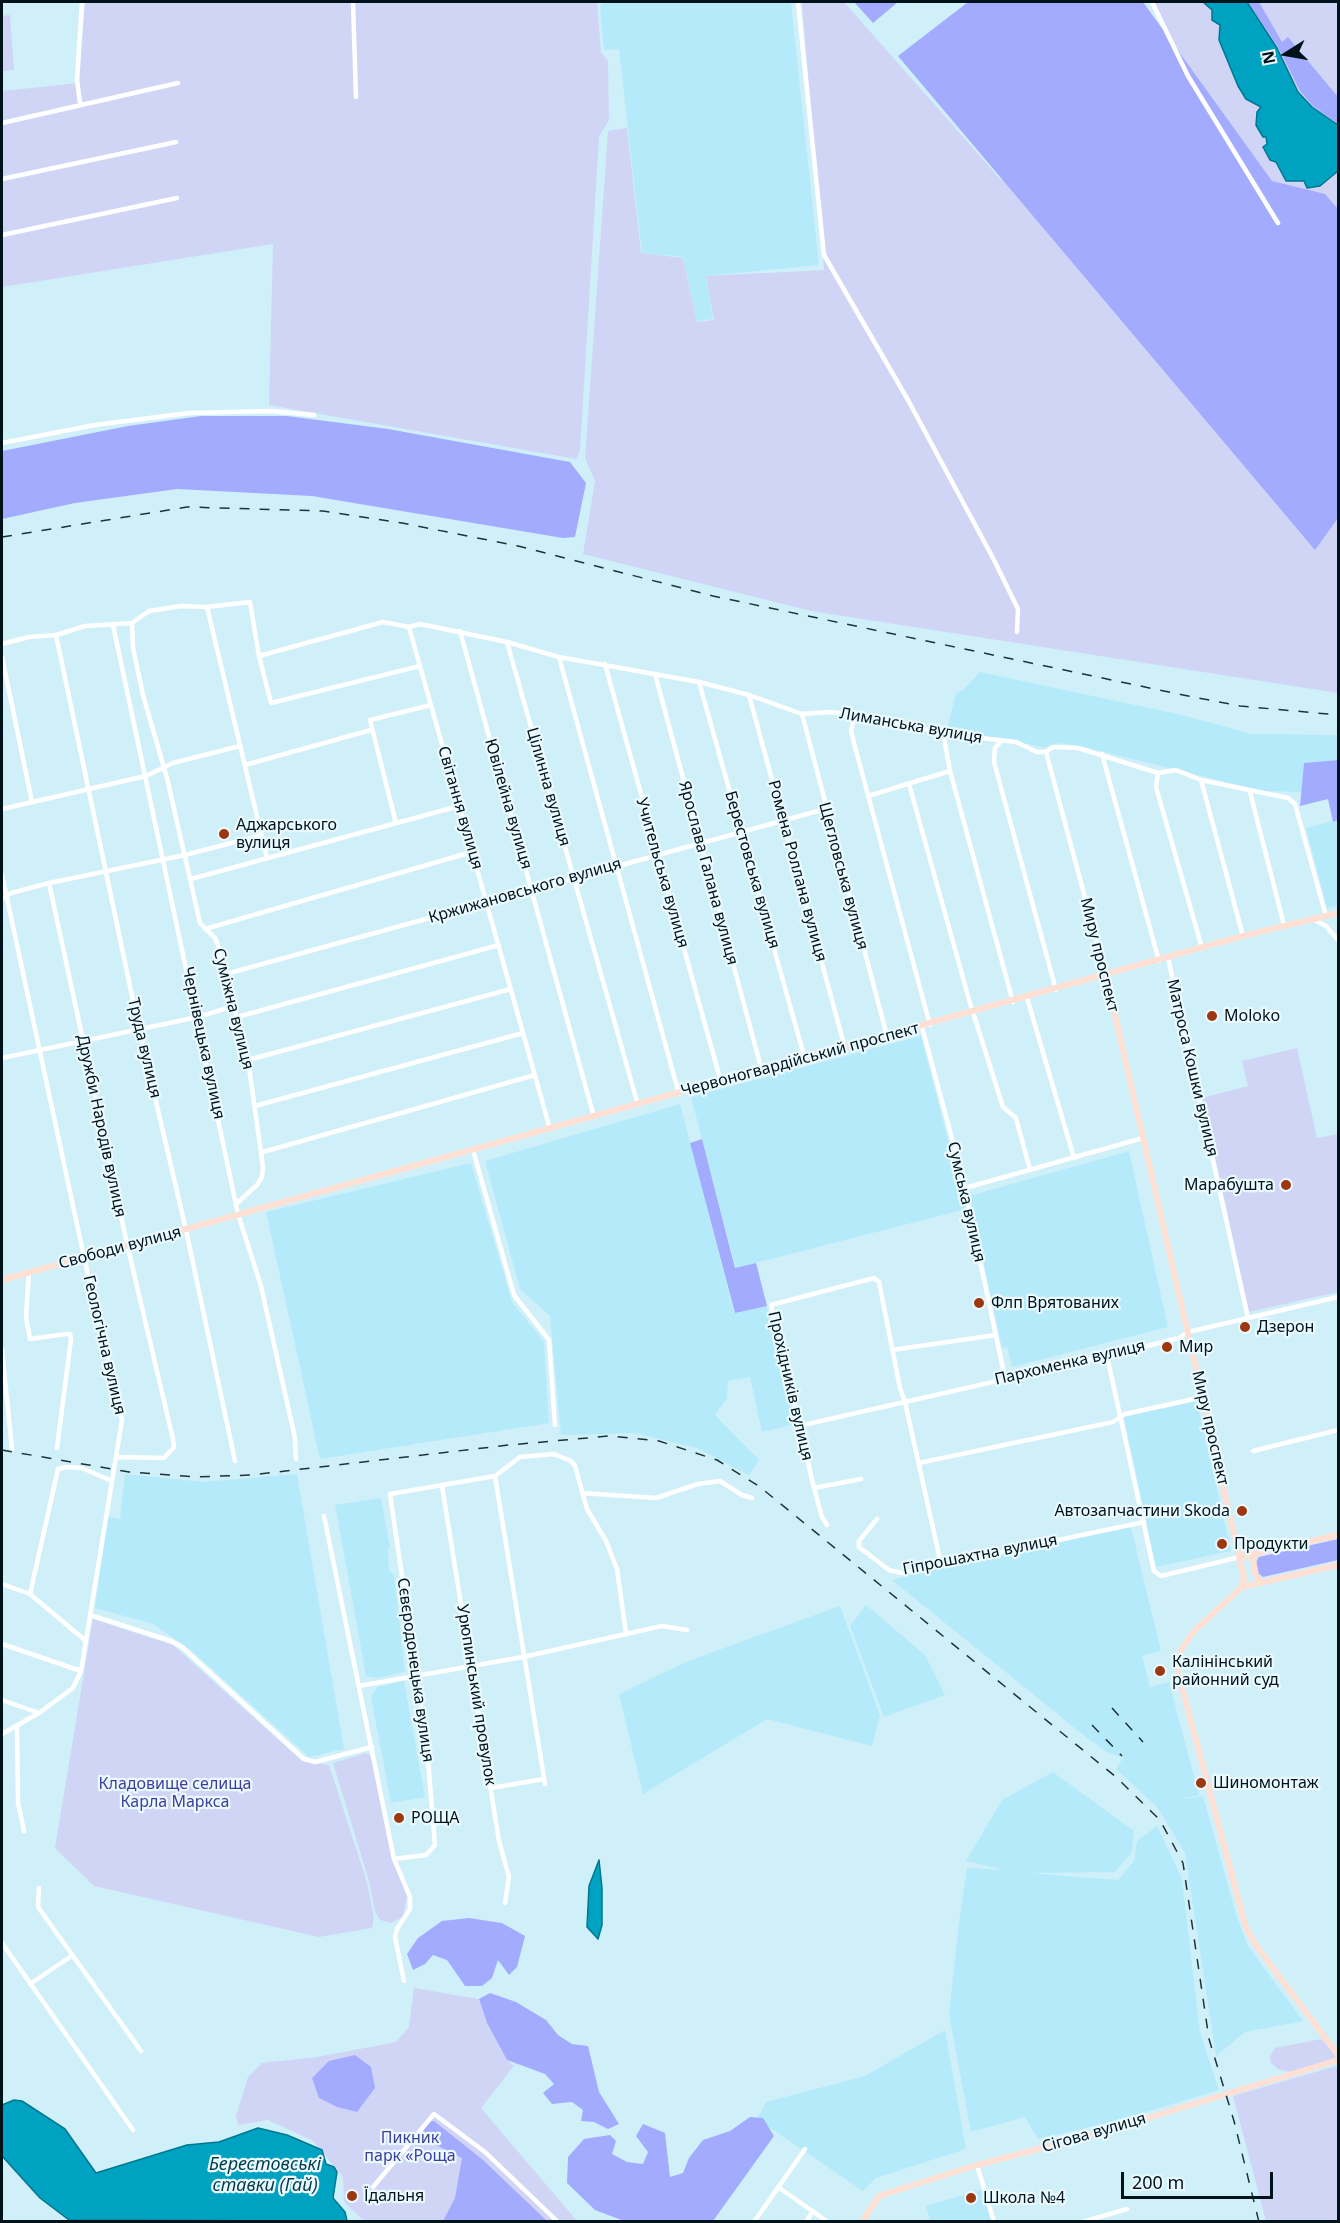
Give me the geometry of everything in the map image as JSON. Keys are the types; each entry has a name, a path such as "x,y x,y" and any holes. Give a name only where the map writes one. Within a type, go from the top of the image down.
{"main road":[{"name":"Червоногвардійський проспект","path":"261,1208 1028,998 1243,936 1338,913"},
{"name":"Миру проспект","path":"1106,976 1240,1557 1244,1578 1242,1587"},
{"name":"Свободи вулиця","path":"2,1280 261,1208"},
{"path":"1240,1557 1338,1534"},
{"path":"1256,1554 1253,1558 1255,1574 1262,1583"},
{"path":"1338,1565 1242,1587 1195,1630 1179,1654 1179,1676 1246,1928 1255,1944 1338,2055"},
{"name":"Сігова вулиця","path":"862,2222 879,2196 977,2165 1092,2135 1338,2060"}],"street":[{"path":"80,103 77,80 82,2"},
{"path":"353,2 356,98"},
{"path":"798,2 824,255 908,400 994,560 1018,609 1017,632"},
{"path":"1152,2 1188,76 1278,223"},
{"path":"2,123 73,108 80,103 177,83"},
{"path":"2,179 176,142"},
{"path":"2,235 177,198"},
{"path":"2,443 95,425 189,414 272,411 314,415"},
{"path":"2,644 29,637 56,635 85,626 132,623 149,612 181,606 207,607 250,602 268,699 275,704 420,666"},
{"path":"207,607 267,858"},
{"path":"259,657 383,622 409,627"},
{"name":"Суміжна вулиця","path":"132,623 133,648 143,695 164,768 200,923 214,938 226,974 248,1060 263,1152 262,1177 237,1203"},
{"name":"Лиманська вулиця","path":"409,627 420,624 460,631 559,657 699,681 749,695 802,714 830,712 855,715 943,732 1016,742 1037,752 1046,753 1053,747 1063,747 1102,754 1158,773 1176,770 1201,780 1250,792 1288,798 1295,804 1326,916"},
{"name":"Чернівецька вулиця","path":"113,625 238,1214 261,1286 295,1438 296,1459"},
{"name":"Світання вулиця","path":"409,627 550,1129"},
{"name":"Ювілейна вулиця","path":"460,631 594,1117"},
{"name":"Труда вулиця","path":"56,635 139,1029 186,1230 234,1461"},
{"name":"Цілинна вулиця","path":"507,642 638,1105"},
{"path":"2,657 32,802"},
{"path":"559,657 679,1094"},
{"name":"Учительська вулиця","path":"604,664 721,1082"},
{"name":"Ярослава Галана вулиця","path":"655,674 762,1071"},
{"name":"Берестовська вулиця","path":"699,681 805,1059"},
{"name":"Ромена Роллана вулиця","path":"749,695 845,1048"},
{"path":"396,824 369,723 372,718 430,705"},
{"name":"Щегловська вулиця","path":"802,714 886,1036"},
{"path":"855,715 851,730 930,1024"},
{"path":"245,765 371,730"},
{"path":"943,732 950,771 1012,1002"},
{"path":"1000,741 995,748 994,762 1056,990"},
{"path":"2,809 146,776 173,762 240,746"},
{"name":"Миру проспект","path":"1046,753 1106,976"},
{"path":"1102,754 1159,961"},
{"path":"868,796 950,771"},
{"path":"1158,773 1156,787 1202,948"},
{"path":"1201,780 1243,936"},
{"path":"909,784 1003,1107 1016,1118 1030,1170"},
{"path":"1250,792 1284,925"},
{"path":"191,879 459,806"},
{"name":"Кржижановського вулиця","path":"226,974 825,809"},
{"path":"4,897 49,883 163,860 262,835"},
{"path":"205,929 472,852"},
{"name":"Геологічна вулиця","path":"2,875 4,897 84,1257 120,1404 121,1434 81,1671"},
{"name":"Дружби Народів вулиця","path":"49,883 82,1042 174,1448 164,1458 117,1457"},
{"path":"1313,919 1326,926 1338,940"},
{"path":"237,1017 499,945"},
{"name":"Матроса Кошки вулиця","path":"1168,958 1248,1318"},
{"path":"248,1060 511,989"},
{"path":"1028,998 1074,1158"},
{"path":"2,1058 198,1017 234,1006"},
{"name":"Сумська вулиця","path":"922,1027 965,1188 1005,1378"},
{"path":"255,1106 523,1033"},
{"path":"263,1152 535,1075"},
{"path":"965,1188 1143,1138"},
{"path":"473,1150 514,1295 549,1340 555,1425"},
{"path":"28,1272 26,1317 30,1339 70,1334 71,1339 57,1448"},
{"name":"Прохідників вулиця","path":"827,1525 822,1517 814,1488 771,1305 873,1278 879,1282 892,1350"},
{"name":"Пархоменка вулиця","path":"799,1426 1107,1356 1179,1338 1188,1332 1338,1297"},
{"path":"940,1564 892,1350 996,1335"},
{"path":"2,1350 12,1449"},
{"path":"1107,1356 1157,1575 1240,1557"},
{"path":"919,1463 1113,1422 1125,1414 1203,1397"},
{"path":"1253,1451 1338,1430"},
{"path":"442,1486 495,1476 520,1457 554,1454 571,1461 582,1493 617,1569 626,1633"},
{"path":"30,1594 58,1469 62,1467 82,1468 112,1481"},
{"path":"491,1788 545,1782 495,1476"},
{"path":"814,1488 861,1479"},
{"path":"582,1493 656,1498 698,1484 720,1481 742,1495 752,1498"},
{"name":"Сєвєродонецька вулиця","path":"394,1858 426,1856 435,1845 431,1777 390,1495 442,1486"},
{"name":"Урюпинський провулок","path":"442,1486 499,1841 508,1877 505,1903"},
{"path":"324,1516 394,1858 410,1897 410,1910 397,1929 395,1937 404,1981"},
{"name":"Гіпрошахтна вулиця","path":"877,1519 858,1545 889,1570 902,1573 1144,1522"},
{"path":"2,1584 30,1594 86,1641"},
{"path":"90,1615 171,1641 182,1647 304,1759 315,1762 372,1747"},
{"path":"359,1686 523,1657 662,1626 687,1630"},
{"path":"2,1644 81,1671 73,1688 39,1713 2,1734"},
{"path":"2,1700 39,1713"},
{"path":"17,1726 18,1803 24,1831"},
{"path":"39,1888 38,1907 141,2052"},
{"path":"2,1943 133,2130"},
{"path":"30,1984 73,1955"},
{"path":"373,2187 434,2114 485,2152 558,2222"},
{"path":"754,2222 805,2149"},
{"path":"977,2165 994,2222"},
{"path":"778,2187 828,2222"},
{"path":"1083,2222 1127,2209"},
{"path":"806,2222 813,2211"}],"shaded area":[{"path":"602,2 791,2 819,265 706,276 713,319 697,321 683,257 642,253 619,49 604,50 600,6"},
{"path":"854,2 898,2 873,23"},
{"path":"968,2 1143,2 1272,181 1325,194 1338,209 1338,518 1315,550 898,56"},
{"path":"1248,2 1259,2 1282,42 1288,37 1338,97 1338,124 1313,106 1300,91 1278,47"},
{"path":"201,416 287,416 388,429 570,462 586,483 575,537 563,538 312,496 177,489 75,503 2,519 2,451 128,426"},
{"path":"980,672 1182,715 1252,734 1338,735 1338,760 1304,763 1302,792 1262,791 1088,748 1061,743 1043,747 947,729 956,693 963,690"},
{"path":"1338,760 1338,820 1333,822 1328,799 1300,806 1304,763"},
{"path":"1338,820 1338,906 1327,908 1306,828"},
{"path":"921,1036 966,1209 736,1268 691,1097"},
{"path":"680,1104 734,1313 767,1306 795,1424 762,1432 750,1377 728,1381 727,1398 715,1415 759,1460 749,1475 697,1448 634,1433 561,1435 550,1316 520,1289 485,1161"},
{"path":"702,1139 735,1268 756,1263 767,1306 735,1313 690,1143"},
{"path":"1129,1151 1168,1327 1012,1367 1007,1347 1002,1348 969,1196"},
{"path":"471,1163 512,1302 544,1342 549,1423 320,1459 266,1212"},
{"path":"1197,1401 1231,1551 1156,1567 1124,1417"},
{"path":"125,1474 204,1482 297,1474 344,1749 309,1757 192,1651 153,1624 95,1608 108,1517 120,1519"},
{"path":"381,1498 390,1547 388,1548 389,1570 394,1575 405,1672 377,1678 366,1676 335,1505"},
{"path":"1131,1527 1161,1651 1142,1656 1150,1687 1169,1682 1199,1795 1177,1800 1203,1796 1236,1914 1248,1946 1303,2021 1245,2032 1216,2056 1185,1853 1157,1807 1116,1769 1123,1758 1105,1751 1087,1738 892,1580 963,1561"},
{"path":"1338,1539 1338,1560 1263,1577 1259,1574 1256,1562 1259,1557"},
{"path":"866,1605 925,1655 945,1695 884,1717 850,1626"},
{"path":"840,1606 880,1715 872,1746 767,1719 643,1794 619,1694 688,1661"},
{"path":"404,1681 425,1797 391,1803 371,1697 377,1687"},
{"path":"1053,1772 1134,1831 1132,1852 1115,1872 1029,1873 1118,1880 1134,1861 1137,1841 1157,1826 1182,1879 1200,2032 1219,2090 1116,2121 1038,2139 1025,2117 971,2132 949,2015 958,1930 967,1868 1004,1870 966,1861 1002,1800"},
{"path":"469,1918 502,1923 525,1936 517,1967 509,1975 498,1960 492,1978 482,1986 465,1986 447,1960 433,1955 425,1964 413,1970 407,1954 418,1938 442,1921"},
{"path":"490,1993 516,2002 546,2020 558,2035 572,2044 588,2046 599,2092 619,2124 608,2129 594,2122 581,2121 583,2110 572,2102 552,2104 543,2093 554,2084 545,2074 507,2060 487,2023 479,1999"},
{"path":"945,2030 966,2149 876,2178 863,2191 757,2119 766,2102 865,2076"},
{"path":"355,2055 371,2067 375,2088 357,2112 337,2107 319,2098 312,2078 329,2061"},
{"path":"750,2117 763,2118 774,2136 713,2221 624,2221 595,2210 567,2183 568,2157 584,2139 610,2135 616,2141 612,2154 627,2162 643,2164 648,2152 636,2136 643,2124 665,2133 670,2177 683,2173 689,2158 703,2140 730,2131"},
{"path":"429,2121 434,2121 483,2160 547,2221 443,2221 455,2198 462,2158 430,2142 432,2138 423,2131"},
{"name":"Школа №4","path":"984,2189 994,2221 930,2221 926,2206"}],"green space":[{"path":"85,2 597,2 601,52 608,61 609,120 599,137 580,451 576,459 269,405 273,244 2,287 2,91 79,83"},
{"path":"802,2 844,2 1001,180 1168,32 1155,2 1338,2 1338,693 811,611 583,554 595,481 585,458 608,131 627,128 641,253 683,258 697,322 714,320 706,276 824,270"},
{"path":"10,15 14,70 2,71 2,16"},
{"path":"1297,1048 1317,1138 1338,1134 1338,1292 1249,1312 1202,1098 1248,1086 1242,1061"},
{"name":"Кладовище селища Карла Маркса","path":"93,1619 173,1645 302,1761 329,1765 367,1882 374,1918 372,1928 319,1937 94,1886 55,1848"},
{"path":"366,1753 371,1756 392,1859 407,1896 403,1917 391,1923 380,1920 375,1912 369,1881 333,1763"},
{"name":"Пикник парк «Роща","path":"414,1988 479,1999 487,2023 507,2060 514,2066 481,2108 577,2221 364,2221 344,2202 343,2177 313,2141 268,2120 238,2125 236,2116 248,2077 262,2063 317,2057 396,2042 409,2027"},
{"path":"1321,2039 1336,2055 1334,2061 1294,2073 1278,2069 1271,2063 1270,2056 1275,2048"},
{"path":"1336,2066 1338,2069 1338,2221 1266,2221 1233,2096"}],"water":[{"path":"1203,2 1247,2 1277,48 1298,92 1312,107 1338,125 1338,171 1320,186 1307,188 1304,181 1286,181 1276,162 1270,160 1263,147 1267,144 1266,137 1263,137 1256,125 1257,112 1261,107 1246,99 1238,86 1219,40 1220,25 1212,20 1212,10"},
{"path":"599,1860 602,1925 598,1939 587,1927 589,1886"},
{"name":"Берестовські ставки (Гай)","path":"14,2100 22,2101 65,2129 96,2173 187,2145 219,2142 258,2128 287,2135 322,2150 326,2164 334,2167 337,2172 333,2198 345,2212 347,2221 69,2220 40,2198 2,2156 2,2105"}],"railway":[{"path":"2,537 187,507 323,511 402,523 518,546 713,596 1183,695 1240,706 1338,715"},
{"path":"2,1450 129,1472 195,1477 251,1475 509,1445 609,1436 659,1441 717,1460 760,1487 1116,1777 1160,1820 1183,1863 1209,2039 1234,2121 1259,2222"},
{"path":"1112,1708 1143,1742"},
{"path":"1092,1725 1122,1756"}],"place":[{"name":"Аджарського вулиця","path":"224,834"},
{"name":"Moloko","path":"1212,1016"},
{"name":"Марабушта","path":"1286,1185"},
{"name":"Флп Врятованих","path":"979,1303"},
{"name":"Дзерон","path":"1245,1327"},
{"name":"Мир","path":"1167,1347"},
{"name":"Автозапчастини Skoda","path":"1242,1511"},
{"name":"Продукти","path":"1222,1544"},
{"name":"Калінінський районний суд","path":"1160,1671"},
{"name":"Шиномонтаж","path":"1201,1783"},
{"name":"РОЩА","path":"399,1818"},
{"name":"Їдальня","path":"352,2196"},
{"name":"Школа №4","path":"971,2198"}]}
